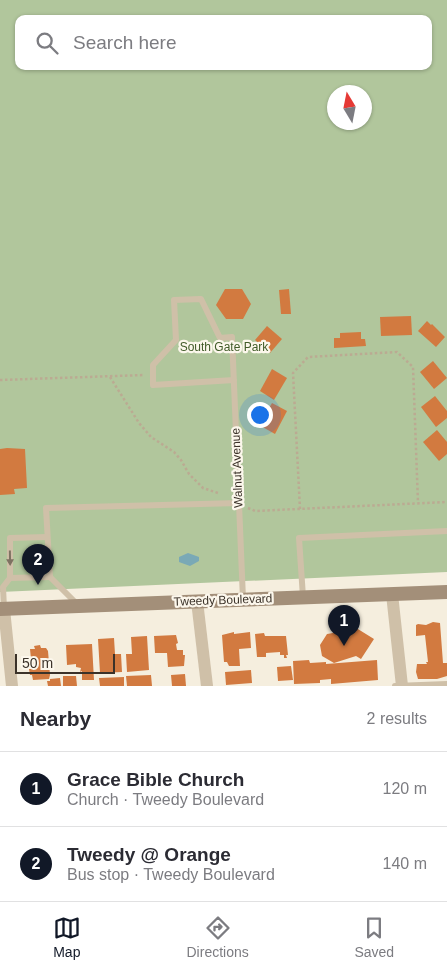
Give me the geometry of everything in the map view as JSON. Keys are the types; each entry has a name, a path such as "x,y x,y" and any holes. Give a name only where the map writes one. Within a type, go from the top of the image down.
{"main road":[{"name":"Tweedy Boulevard","path":"2,609 447,592"}],"street":[{"path":"392,594 402,686"},
{"path":"197,601 207,686"},
{"path":"2,609 12,686"}],"lane":[{"name":"Walnut Avenue","path":"153,375 153,365 176,340 174,300 201,299 220,338 232,337 244,599"},
{"path":"153,375 153,385 234,380"},
{"path":"78,606 50,577 46,508 239,503"},
{"path":"303,597 299,538 447,531"},
{"path":"2,609 4,587 10,578 10,538 47,537"},
{"path":"10,578 50,577"},
{"path":"395,686 447,684"}],"path":[{"path":"300,509 293,373 308,358 397,352 413,367 418,503"},
{"path":"0,380 153,375"},
{"path":"110,377 139,423 151,437 174,452 197,484 255,511 447,502"}],"green space":[{"name":"South Gate Park","path":"0,0 447,0 447,572 0,592"}],"water":[{"path":"188,553 199,557 199,561 190,566 179,562 179,557"}],"building":[{"path":"225,289 242,289 251,304 243,319 226,319 216,305"},
{"path":"289,289 291,314 281,314 279,290"},
{"path":"411,316 412,335 381,336 380,317"},
{"path":"427,321 445,337 436,347 418,331"},
{"path":"267,326 282,339 270,353 255,340"},
{"path":"361,332 361,339 365,339 366,346 334,348 334,338 340,338 340,333"},
{"path":"433,361 447,378 434,389 420,372"},
{"path":"272,369 287,378 274,400 260,391"},
{"path":"435,396 447,411 447,418 436,427 421,407"},
{"path":"272,403 287,411 275,434 259,425"},
{"path":"437,430 447,442 447,454 439,461 423,442"},
{"path":"0,449 25,449 27,488 14,489 15,494 0,495"},
{"path":"433,622 440,623 443,663 447,663 447,676 437,679 418,679 416,672 417,664 427,664 426,662 428,662 425,635 416,636 416,625 426,625"},
{"path":"353,626 374,639 361,659 356,656 334,663 322,656 320,645 327,634 351,630"},
{"path":"234,632 234,634 250,632 251,648 239,649 240,666 229,666 227,662 224,662 222,635"},
{"path":"264,633 265,636 286,636 287,658 284,658 284,655 280,655 280,652 266,653 266,657 257,657 255,634"},
{"path":"176,635 177,650 183,650 183,655 185,655 184,666 168,667 167,653 155,653 154,636"},
{"path":"147,636 149,670 127,672 126,654 132,654 131,637"},
{"path":"114,638 115,654 121,654 122,672 100,673 98,639"},
{"path":"92,644 94,680 82,680 81,668 76,667 76,664 67,665 66,645"},
{"path":"40,645 41,648 46,648 48,651 50,675 49,679 33,680 29,669 32,669 30,649 35,649 34,646"},
{"path":"309,660 310,663 326,662 326,664 377,660 378,680 331,684 331,679 320,680 320,683 294,684 293,661"},
{"path":"291,666 293,680 278,681 277,667"},
{"path":"251,670 252,683 226,685 225,672"},
{"path":"185,674 186,686 172,686 171,675"},
{"path":"151,675 152,686 127,686 126,676"},
{"path":"63,676 76,676 77,686 63,686"},
{"path":"124,677 124,686 100,686 99,678"},
{"path":"60,678 61,686 48,686 47,681 50,681 50,679"}],"place":[{"name":"Tweedy @ Orange","path":"38,585"},
{"name":"Grace Bible Church","path":"344,646"}]}
